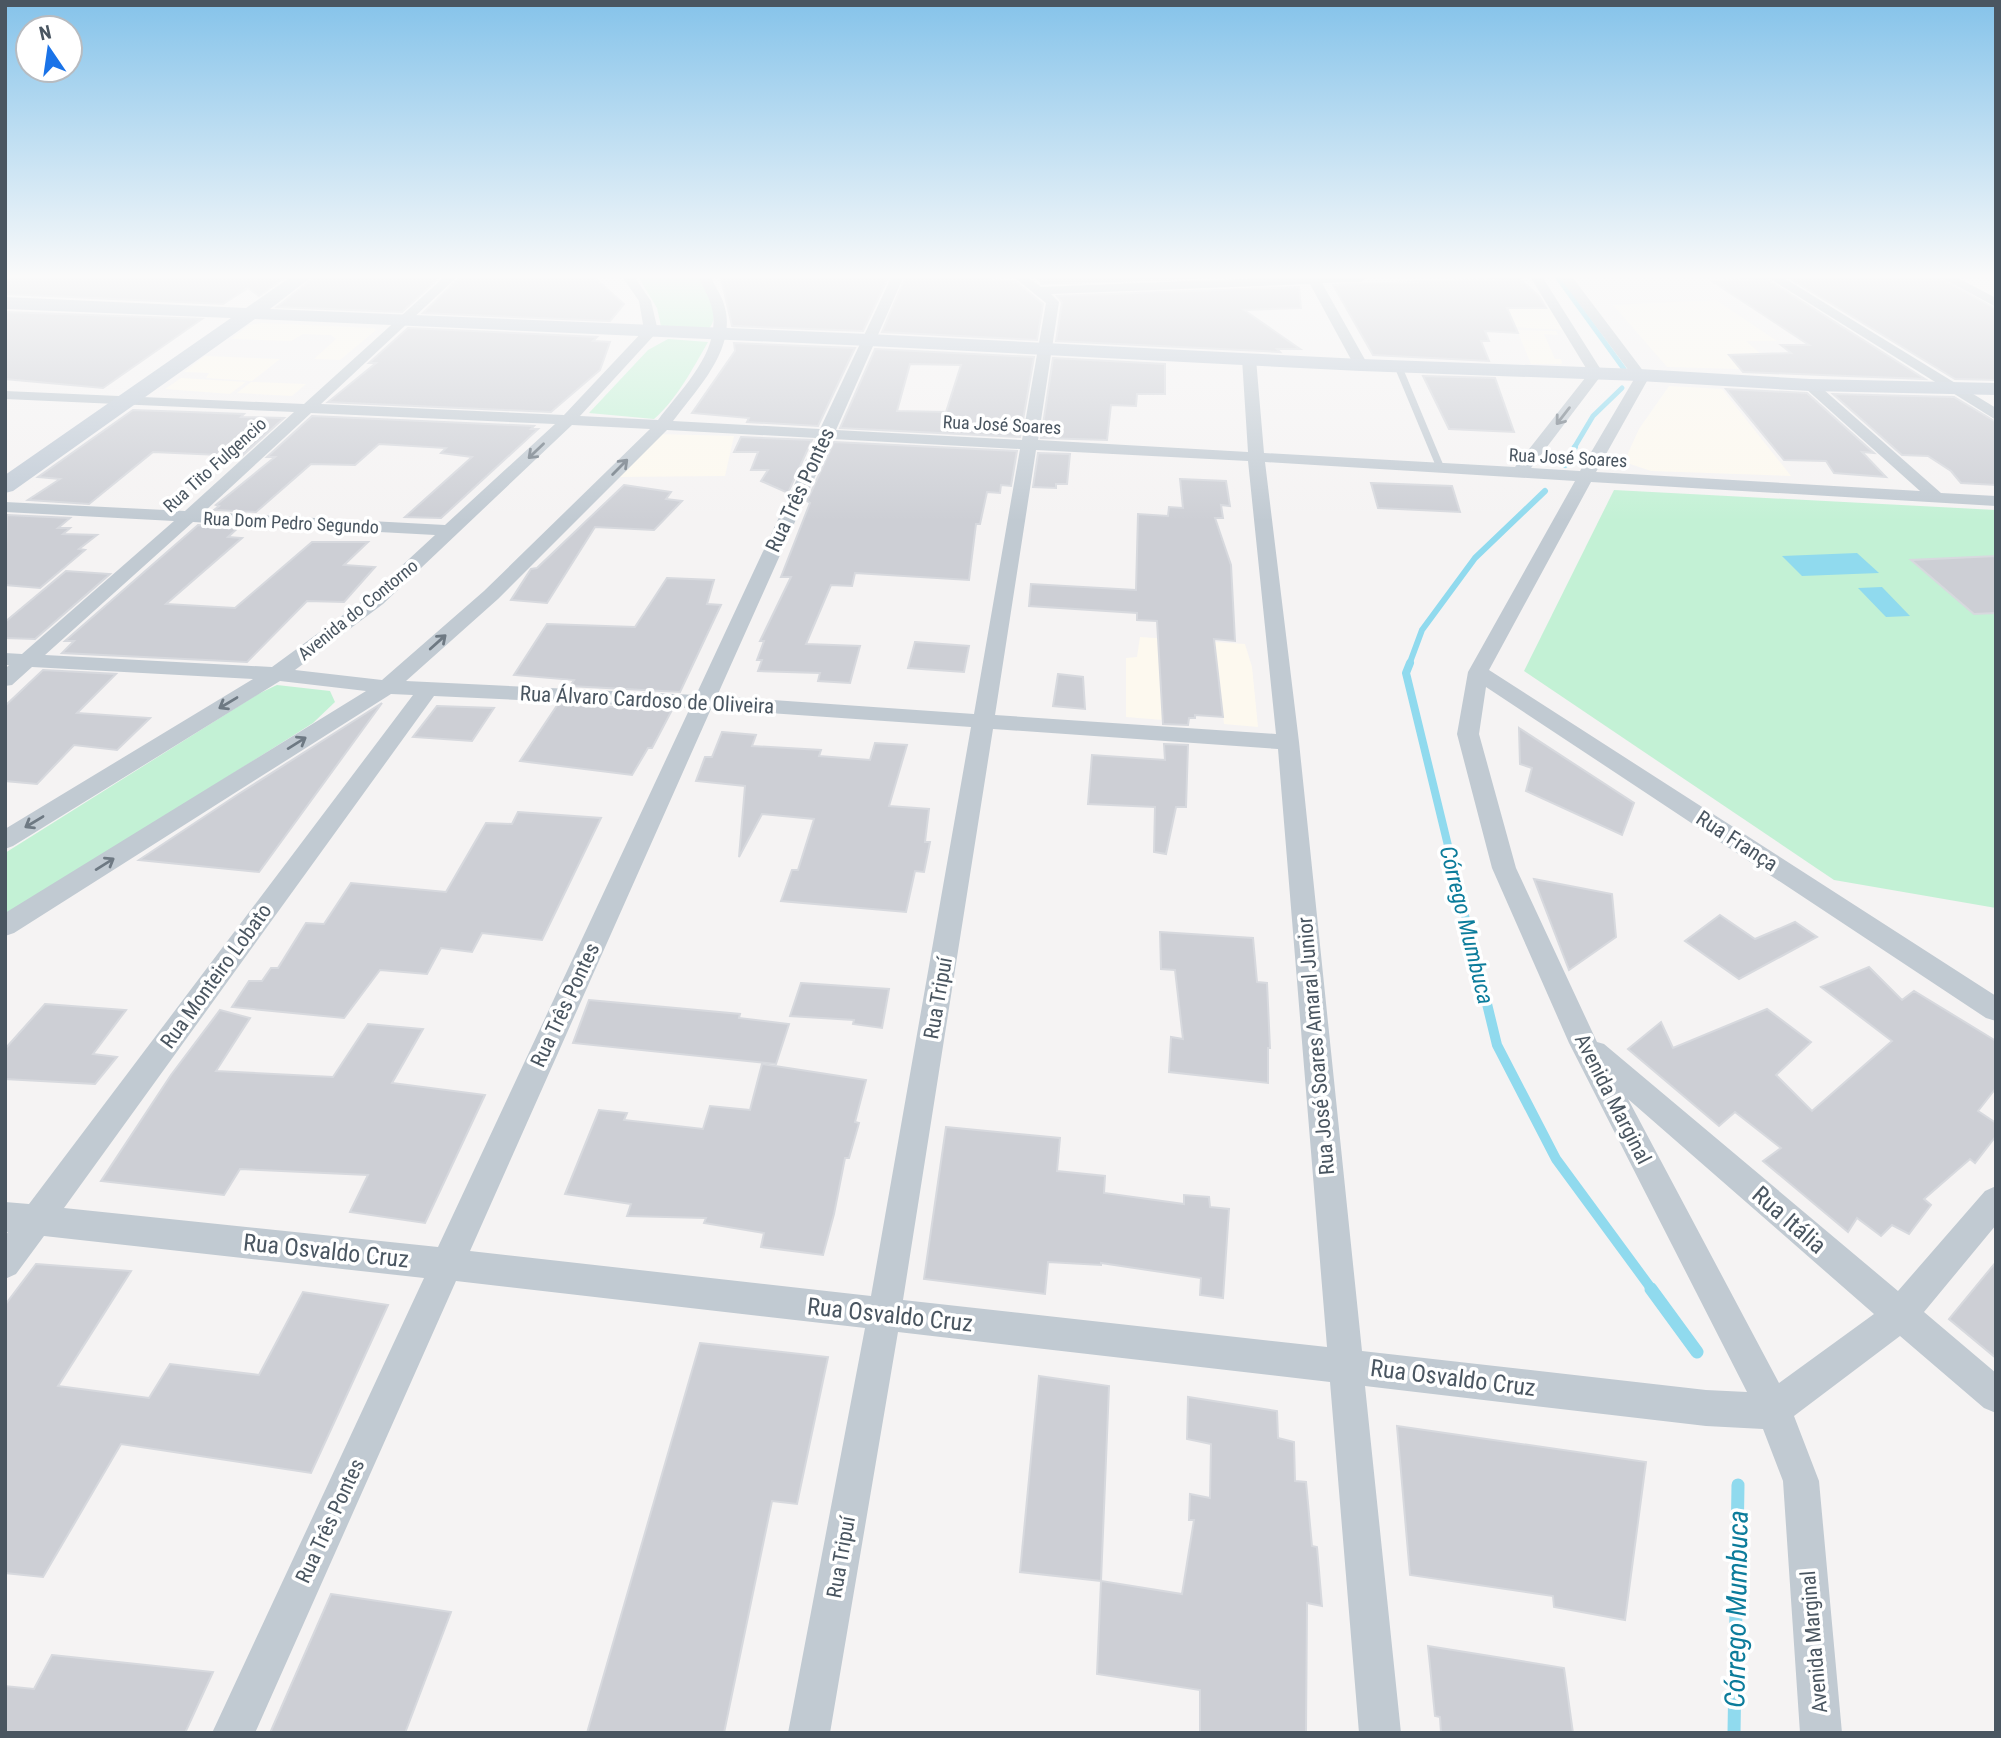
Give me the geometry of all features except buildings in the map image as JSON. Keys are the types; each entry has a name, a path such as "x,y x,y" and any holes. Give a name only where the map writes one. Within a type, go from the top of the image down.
{"street":[{"path":"5,467 162,359"},
{"path":"5,486 186,359"},
{"name":"Rua Tito Fulgencio","path":"5,680 16,660 188,518 362,359"},
{"name":"Avenida do Contorno","path":"5,840 276,674 376,600 568,420 625,359"},
{"path":"5,926 387,687 491,595 662,426 710,359"},
{"name":"Rua Três Pontes","path":"233,1733 860,359"},
{"name":"Rua Tripuí","path":"809,1733 884,1315 985,723 1043,359"},
{"name":"Rua José Soares Amaral Junior","path":"1249,359 1256,457 1289,742 1380,1733"},
{"path":"1251,359 1810,385 1996,389"},
{"path":"1358,359 1361,365"},
{"path":"1587,359 1596,373"},
{"path":"1627,359 1639,375"},
{"path":"1907,359 1996,415"},
{"path":"1518,474 1596,373"},
{"name":"Avenida Marginal","path":"1639,375 1640,381 1478,672 1468,734 1504,868 1583,1043 1801,1481 1821,1733"},
{"path":"1810,385 1938,499"},
{"name":"Rua José Soares","path":"5,395 568,420 1996,501"},
{"name":"Rua Dom Pedro Segundo","path":"5,507 451,531"},
{"name":"Rua Álvaro Cardoso de Oliveira","path":"16,660 276,674 387,687 703,702 1289,742"},
{"name":"Rua França","path":"1478,672 1996,1010"},
{"name":"Rua Monteiro Lobato","path":"5,1263 21,1218 428,689"},
{"name":"Rua Itália","path":"1583,1043 1899,1316 1996,1396"},
{"path":"1768,1410 1899,1316 1996,1201"},
{"name":"Rua Osvaldo Cruz","path":"21,1218 1345,1365 1706,1408 1768,1410"}],"lane":[{"path":"1398,366 1441,469"}],"shaded area":[{"path":"201,359 280,359 252,381 206,378 209,373 184,372"},
{"path":"1529,359 1561,359 1562,364 1531,364"},
{"path":"1660,359 1733,359 1741,369 1667,367"},
{"path":"181,378 246,382 230,394 165,389"},
{"path":"251,382 306,384 292,396 237,393"},
{"path":"1669,386 1722,389 1791,476 1651,471 1624,462 1639,429"},
{"path":"656,434 734,436 725,476 615,477"},
{"path":"1140,637 1245,644 1252,667 1258,727 1224,724 1217,664 1160,658 1163,720 1126,717 1126,658 1137,657"}],"green space":[{"path":"639,359 698,359 677,393 654,419 589,413"},
{"path":"1614,490 1996,510 1996,908 1834,880 1524,671"},
{"path":"277,685 330,691 335,702 313,723 5,917 5,853 258,694"}],"water":[{"path":"1857,553 1879,573 1802,576 1782,556"},
{"path":"1882,587 1910,616 1886,617 1858,588"}],"waterway":[{"name":"Córrego Mumbuca","path":"1617,359 1624,369"},
{"name":"Córrego Mumbuca","path":"1574,448 1593,416 1622,388"},
{"name":"Córrego Mumbuca","path":"1565,465 1575,447"},
{"name":"Córrego Mumbuca","path":"1409,665 1422,630 1475,558 1545,491"},
{"name":"Córrego Mumbuca","path":"1410,663 1406,673 1471,940"},
{"name":"Córrego Mumbuca","path":"1471,938 1497,1045 1556,1159 1653,1291"},
{"name":"Córrego Mumbuca","path":"1651,1289 1697,1352"},
{"name":"Córrego Mumbuca","path":"1734,1733 1738,1485"}]}
